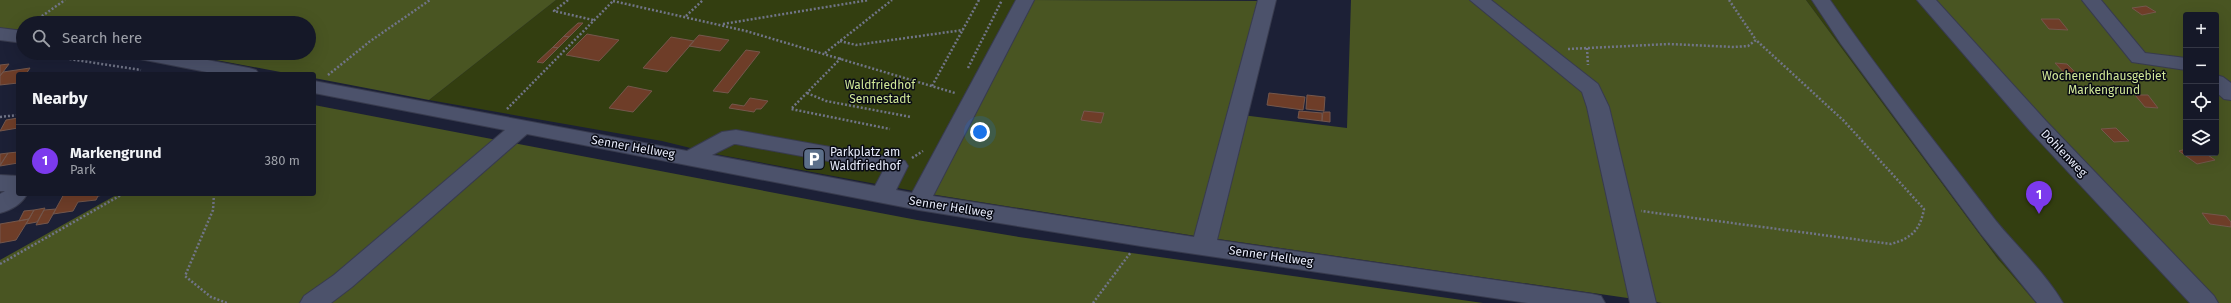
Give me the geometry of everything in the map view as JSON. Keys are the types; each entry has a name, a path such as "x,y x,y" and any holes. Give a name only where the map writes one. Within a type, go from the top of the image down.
{"street":[{"path":"919,202 1025,0"},
{"path":"1204,246 1267,0"},
{"path":"1479,0 1591,89 1598,107 1643,303"},
{"path":"1821,0 1848,40 1989,228 2045,294 2050,303"},
{"name":"Dohlenweg","path":"1926,0 2038,126 2141,233 2205,303"},
{"path":"2091,0 2139,58 2183,64"},
{"path":"0,34 16,36"},
{"path":"176,60 239,72"},
{"name":"Senner Hellweg","path":"320,82 495,122 690,158 882,196 1141,238 1592,303"},
{"path":"2219,84 2231,94"},
{"path":"313,303 343,281 522,127"},
{"path":"690,158 730,137 736,136 897,166 882,196"},
{"path":"0,183 16,183"},
{"path":"0,204 16,194"}],"path":[{"path":"42,16 65,0"},
{"path":"320,82 369,42 430,0"},
{"path":"568,0 554,11 594,20"},
{"path":"495,122 614,0 721,25 824,53 955,93"},
{"path":"685,16 703,0"},
{"path":"721,25 869,0"},
{"path":"824,53 892,0"},
{"path":"932,86 979,0"},
{"path":"966,71 1002,0"},
{"path":"1621,208 1891,244 1909,239 1922,226 1924,209 1902,182 1844,122 1756,40 1729,0"},
{"path":"840,41 856,45 963,30"},
{"path":"1542,49 1669,44 1734,47 1748,46 1756,40"},
{"path":"841,58 791,109 890,129"},
{"path":"76,60 149,71"},
{"path":"951,99 958,86"},
{"path":"807,93 826,101 911,117"},
{"path":"0,117 16,115"},
{"path":"897,166 922,152 926,146"},
{"path":"0,264 119,196"},
{"path":"214,196 213,210 185,276 211,297 227,303"},
{"path":"1093,303 1141,238"}],"green space":[{"path":"0,0 556,0 429,100 316,78 316,72 280,72 216,60 316,60 316,16 16,16 16,29 0,28"},
{"name":"Waldfriedhof Sennestadt","path":"556,0 1030,0 930,194 715,154 662,141 429,100"},
{"path":"1030,0 1264,1 1202,237 930,194"},
{"path":"1351,0 1806,0 1998,259 2036,303 1662,303 1211,238 1242,115 1347,128"},
{"path":"1806,0 2231,0 2231,303 2031,303"},
{"name":"Wochenendhausgebiet Markengrund","path":"1930,0 2231,0 2231,303 2211,303"},
{"path":"316,105 917,220 1019,237 1483,303 0,303 0,260 114,196 316,196"}],"building":[{"path":"2146,6 2156,12 2142,15 2132,8"},
{"path":"2041,19 2059,19 2068,30 2049,29"},
{"path":"578,23 583,23 569,37 564,36"},
{"path":"587,34 619,40 599,61 566,55"},
{"path":"699,35 729,40 720,51 689,46"},
{"path":"564,36 569,37 558,48 553,47"},
{"path":"671,37 694,41 667,72 643,68"},
{"path":"553,47 558,48 543,63 537,62"},
{"path":"746,50 760,52 728,93 713,91"},
{"path":"2055,63 2067,64 2078,75 2066,75"},
{"path":"9,64 0,76 0,65"},
{"path":"30,68 27,72 16,72 16,83 0,85 0,76 3,72"},
{"path":"628,86 652,91 633,112 609,108"},
{"path":"1269,93 1305,97 1303,110 1267,105"},
{"path":"1307,95 1325,97 1324,111 1306,109"},
{"path":"2135,95 2148,95 2158,108 2145,107"},
{"path":"750,98 768,101 761,109 756,109 754,112 729,108 732,104 744,106"},
{"path":"1084,111 1104,113 1101,123 1081,120"},
{"path":"1299,111 1322,113 1322,121 1298,118"},
{"path":"1323,112 1330,112 1330,122 1322,121"},
{"path":"16,118 16,128 0,131 6,120"},
{"path":"2116,128 2129,141 2114,142 2101,129"},
{"path":"16,152 16,163 0,166 8,153"},
{"path":"8,153 0,165 0,154"},
{"path":"2186,156 2209,156 2215,160 2197,164"},
{"path":"63,196 98,196 96,200 78,202 73,211 53,214"},
{"path":"45,208 37,222 26,224 34,210"},
{"path":"56,209 48,223 36,225 44,210"},
{"path":"34,210 29,219 19,221 24,211"},
{"path":"2202,213 2226,216 2231,222 2231,227 2210,224"},
{"path":"29,219 16,240 0,243 0,224"}],"place":[{"name":"Parkplatz am Waldfriedhof","path":"814,159"},
{"name":"Markengrund","path":"2039,214"}]}
